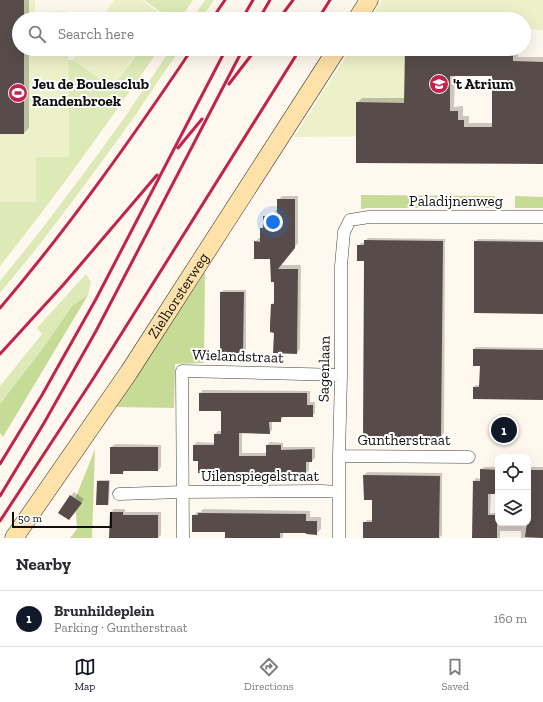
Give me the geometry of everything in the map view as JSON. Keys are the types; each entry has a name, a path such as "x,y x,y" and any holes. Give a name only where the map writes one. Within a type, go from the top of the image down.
{"main road":[{"path":"361,12 369,0"},
{"name":"Zielhorsterweg","path":"14,538 129,372 332,56"}],"street":[{"name":"Paladijnenweg","path":"369,217 543,217"},
{"name":"Sagenlaan","path":"339,538 341,266 344,232 350,220 369,217"},
{"name":"Wielandstraat","path":"183,538 182,371 341,376"},
{"name":"Guntherstraat","path":"339,456 469,457"},
{"name":"Uilenspiegelstraat","path":"182,492 339,492"},
{"path":"119,494 182,492"}],"green space":[{"path":"0,0 35,0 35,12 12,12 12,56 68,56 69,157 36,157 36,202 0,202"},
{"path":"114,0 142,0 158,12 106,12"},
{"path":"144,0 193,0 185,12 161,12"},
{"path":"205,0 214,0 206,12 197,12"},
{"path":"382,0 543,0 543,30 531,29 531,12 374,12"},
{"path":"68,11 68,12 35,12"},
{"path":"76,56 134,56 112,87 73,60"},
{"path":"136,56 154,56 81,159 0,266 0,202 36,202 36,157 69,157 68,60 73,60 112,87"},
{"path":"166,56 175,56 140,109 89,179 19,271 0,293 0,281 41,230 122,121"},
{"path":"346,56 408,56 407,136 294,137"},
{"path":"361,195 495,196 495,208 361,209"},
{"path":"515,196 543,197 543,208 515,208"},
{"path":"205,272 204,363 175,364 174,408 116,407"},
{"path":"86,274 91,282 88,295 72,306 46,344 0,404 0,386 42,334 37,328"},
{"path":"88,295 3,437 0,433 0,404 46,344 72,306"},
{"path":"95,449 92,538 70,538 77,529 75,499"}],"building":[{"name":"Jeu de Boulesclub Randenbroek","path":"0,0 24,0 24,12 12,12 12,56 24,56 24,134 0,134"},
{"path":"405,56 513,56 513,61 543,62 543,164 356,163 356,102 404,103","holes":["450,76 492,76 492,127 464,127 464,120 458,120 458,111 450,111"]},
{"path":"277,199 295,199 295,248 278,269 298,269 297,354 273,353 274,333 270,332 270,325 271,304 274,304 274,282 271,282 270,259 254,259 254,241 260,242 260,228 263,228 263,216 277,214"},
{"path":"364,240 443,241 441,437 439,437 439,445 419,445 419,437 363,437 364,261 357,261 357,245 364,245"},
{"path":"474,241 543,242 543,314 474,313"},
{"path":"220,292 244,292 243,353 220,353"},
{"path":"473,349 543,350 543,400 473,399 473,387 479,387 480,366 473,366"},
{"path":"199,393 307,393 307,405 313,405 313,417 281,417 281,422 269,422 270,434 239,433 239,456 266,456 266,445 281,445 281,450 312,449 312,462 306,462 306,474 198,473 198,461 193,461 193,445 214,445 214,434 221,434 221,411 199,411"},
{"path":"110,447 158,447 158,471 123,471 123,474 110,474"},
{"path":"480,469 495,470 495,494 488,494 488,515 495,515 497,538 472,538 473,481 480,481"},
{"path":"531,470 543,470 543,538 525,537 527,526 531,526"},
{"path":"363,475 440,476 439,538 363,538 363,522 372,522 372,500 364,500"},
{"path":"97,481 109,481 108,505 96,505"},
{"path":"70,495 82,503 69,520 58,513"},
{"path":"110,512 123,512 123,515 158,515 158,538 109,538"},
{"path":"198,513 306,514 306,521 317,521 317,535 306,533 280,533 280,538 225,538 225,532 192,532 192,515 198,515"}],"railway":[{"path":"217,12 225,0"},
{"path":"246,12 253,0"},
{"path":"263,12 270,0"},
{"path":"284,12 293,0"},
{"path":"322,12 330,0"},
{"path":"0,308 26,277 100,181 187,56"},
{"path":"0,464 42,395 96,299 222,56"},
{"path":"0,496 44,423 96,331 239,56"},
{"path":"229,84 251,56"},
{"path":"0,521 93,379 296,56"},
{"path":"178,148 202,119"},
{"path":"0,354 64,284 157,175"}],"place":[{"name":"'t Atrium","path":"439,84"},
{"name":"Jeu de Boulesclub Randenbroek","path":"18,93"},
{"name":"Brunhildeplein","path":"504,430"}]}
